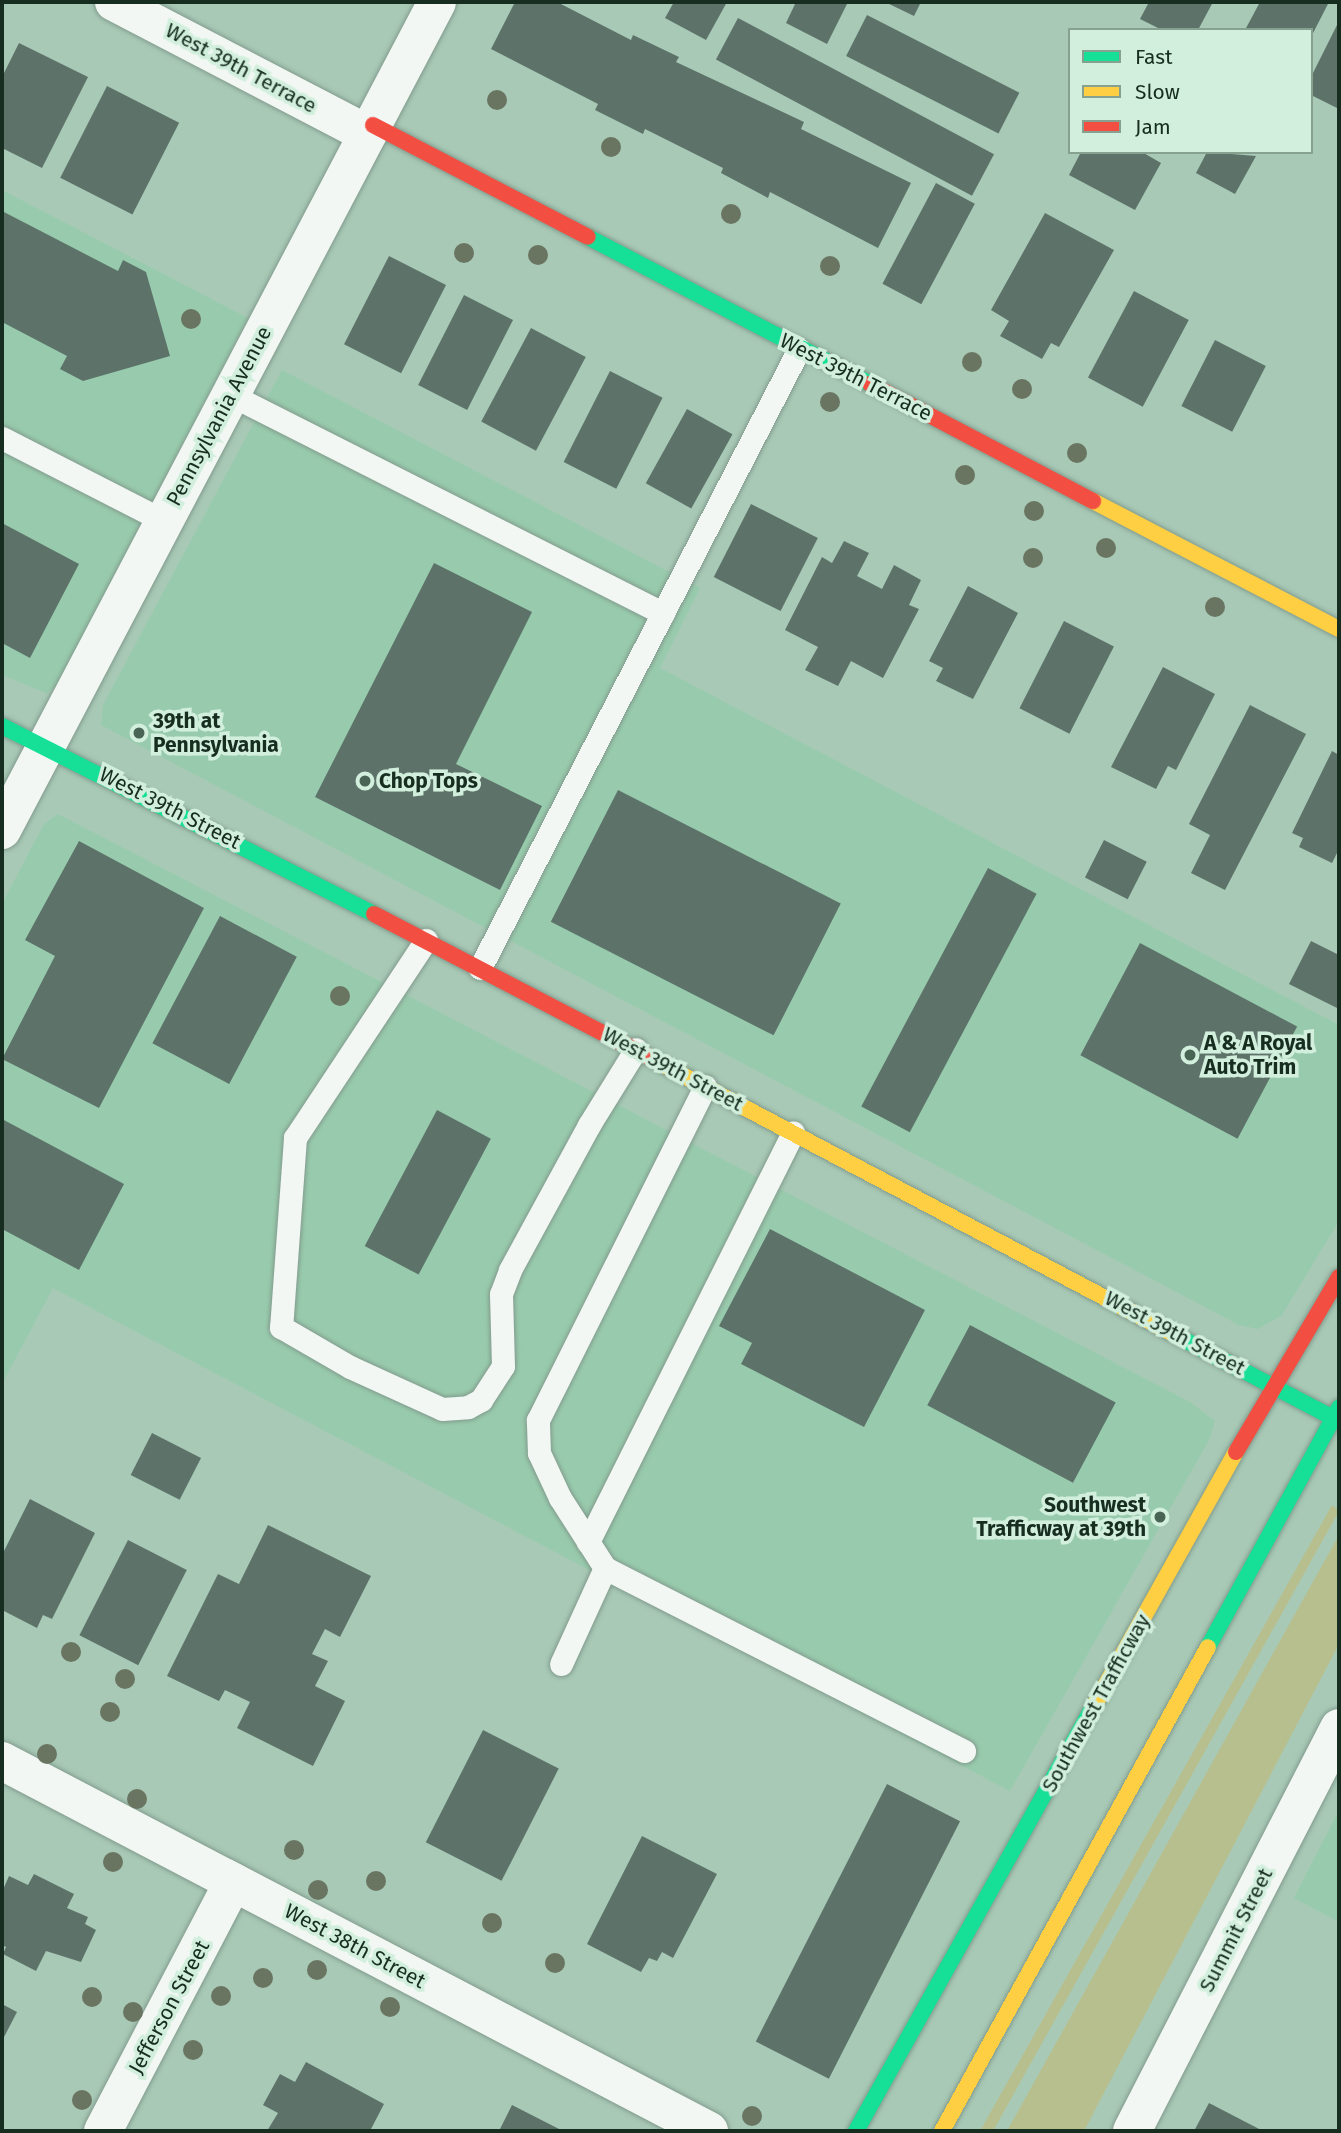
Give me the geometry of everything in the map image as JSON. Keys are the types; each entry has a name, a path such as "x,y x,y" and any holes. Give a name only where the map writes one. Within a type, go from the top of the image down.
{"main road":[{"name":"West 39th Terrace","path":"370,130 1339,629"},
{"name":"West 39th Street","path":"2,726 426,940 1337,1416"},
{"name":"Southwest Trafficway","path":"856,2131 1274,1385 1339,1278"},
{"path":"942,2131 1337,1416"}],"street":[{"name":"West 39th Terrace","path":"114,2 370,130"},
{"name":"Pennsylvania Avenue","path":"2,830 438,2"},
{"name":"Summit Street","path":"1132,2131 1339,1728"},
{"name":"West 38th Street","path":"2,1761 709,2131"},
{"name":"Jefferson Street","path":"103,2131 233,1882"}],"lane":[{"path":"480,968 799,349"},
{"path":"231,395 663,613"},
{"path":"2,438 164,521"},
{"path":"426,940 295,1138 281,1327 350,1367 443,1409 468,1407 481,1400 503,1366 501,1294 510,1270 589,1125 636,1049"},
{"path":"705,1086 538,1420 539,1453 605,1568 964,1751"},
{"path":"588,1542 793,1132"},
{"path":"561,1664 605,1568"}],"shaded area":[{"path":"2,190 248,318 57,686 46,693 2,675"},
{"path":"282,370 700,588 660,668 1339,1025 1339,1221 1282,1315 1258,1329 1239,1325 101,725 103,705"},
{"path":"58,814 1190,1402 1215,1421 1209,1440 1010,1791 53,1288 2,1384 2,904 44,824"},
{"path":"1332,1505 1339,1511 993,2131 980,2131"},
{"path":"1339,1535 1339,1644 1084,2131 1007,2131"},
{"path":"1339,1810 1339,1922 1294,1898"}],"building":[{"path":"515,2 557,2 631,40 633,35 679,57 676,62 804,122 801,129 911,183 878,248 770,192 768,198 721,173 723,168 645,129 643,134 595,110 598,104 491,49"},
{"path":"674,2 727,2 706,40 665,18"},
{"path":"796,2 848,2 827,44 786,23"},
{"path":"885,2 921,2 914,16"},
{"path":"1149,2 1213,2 1199,28 1158,28 1140,19"},
{"path":"1260,2 1328,4 1313,33 1313,28 1246,28"},
{"path":"867,15 1019,93 998,134 846,56"},
{"path":"738,18 994,154 972,196 716,59"},
{"path":"1339,21 1339,109 1313,96 1313,73"},
{"path":"19,43 88,77 42,168 2,148 2,77"},
{"path":"107,86 179,123 132,215 60,178"},
{"path":"1080,154 1145,154 1161,163 1135,210 1069,175"},
{"path":"1206,154 1256,156 1235,194 1196,173"},
{"path":"936,183 975,204 921,304 882,284"},
{"path":"2,211 118,271 123,260 146,272 170,356 83,381 60,369 67,356 2,322"},
{"path":"1045,213 1114,250 1059,347 1051,343 1042,359 1000,336 1009,321 991,310"},
{"path":"389,256 446,285 401,373 344,344"},
{"path":"1134,291 1189,320 1143,407 1088,378"},
{"path":"464,295 513,320 467,410 418,385"},
{"path":"531,328 586,357 536,451 481,422"},
{"path":"1215,340 1266,366 1232,432 1181,406"},
{"path":"610,371 663,398 616,489 564,462"},
{"path":"687,409 732,434 691,509 646,483"},
{"path":"751,504 818,538 781,611 714,577"},
{"path":"2,523 79,564 30,658 2,643"},
{"path":"844,541 869,553 857,576 882,589 894,565 921,580 909,605 919,609 883,678 851,661 838,686 805,670 818,647 785,630 822,557 832,563"},
{"path":"434,563 532,612 456,764 542,806 500,890 315,797"},
{"path":"968,586 1018,613 973,699 936,681 943,668 929,661"},
{"path":"1064,621 1114,646 1069,734 1020,708"},
{"path":"1163,667 1215,694 1176,770 1168,766 1156,789 1111,767"},
{"path":"1250,705 1306,734 1225,890 1191,873 1210,835 1189,824"},
{"path":"1332,751 1339,755 1339,849 1332,863 1299,847 1303,838 1292,833"},
{"path":"618,790 841,903 774,1035 551,922"},
{"path":"1104,840 1147,862 1128,899 1085,877"},
{"path":"79,841 204,908 99,1108 2,1059 55,956 25,940"},
{"path":"988,868 1037,894 910,1132 861,1106"},
{"path":"220,916 297,957 229,1084 152,1043"},
{"path":"1311,941 1339,955 1337,1008 1289,984"},
{"path":"1140,943 1297,1027 1238,1139 1080,1055"},
{"path":"437,1110 491,1139 419,1275 365,1246"},
{"path":"2,1119 124,1184 79,1270 2,1229"},
{"path":"770,1229 925,1310 864,1427 741,1364 752,1343 719,1326"},
{"path":"970,1325 1116,1402 1073,1483 927,1405"},
{"path":"152,1433 201,1458 180,1500 131,1475"},
{"path":"30,1499 95,1533 52,1619 43,1615 37,1628 2,1610 2,1555"},
{"path":"268,1525 371,1576 340,1637 325,1629 312,1654 328,1661 315,1686 345,1701 313,1766 237,1728 250,1702 225,1690 219,1701 167,1676 218,1574 239,1584"},
{"path":"128,1540 187,1570 138,1665 79,1635"},
{"path":"483,1730 559,1769 502,1881 426,1842"},
{"path":"887,1784 960,1821 829,2079 756,2042"},
{"path":"642,1836 717,1874 673,1958 662,1952 657,1961 649,1958 641,1972 587,1944"},
{"path":"34,1874 74,1894 67,1908 88,1917 85,1924 96,1930 81,1962 46,1951 36,1971 3,1954 6,1947 2,1945 2,1892 9,1876 28,1885"},
{"path":"2,2004 17,2012 2,2041"},
{"path":"306,2062 384,2104 370,2131 267,2131 278,2113 263,2105 280,2074 295,2082"},
{"path":"1209,2103 1263,2131 1194,2131"},
{"path":"512,2105 563,2131 499,2131"}],"traffic: fast":[{"path":"588,237 870,384"},
{"path":"2,726 374,914"},
{"path":"1181,1338 1339,1421"},
{"path":"1208,1647 1339,1408"},
{"path":"856,2131 1095,1704"}],"traffic: slow":[{"path":"1093,501 1339,629"},
{"path":"658,1062 1181,1338"},
{"path":"1095,1704 1236,1452"},
{"path":"942,2131 1208,1647"}],"traffic: jam":[{"path":"373,125 588,237"},
{"path":"870,384 1093,501"},
{"path":"374,914 658,1062"},
{"path":"1236,1452 1339,1277"}],"place":[{"name":"39th at Pennsylvania","path":"139,733"},
{"name":"Chop Tops","path":"365,781"},
{"name":"A & A Royal Auto Trim","path":"1190,1055"},
{"name":"Southwest Trafficway at 39th","path":"1160,1517"}]}
